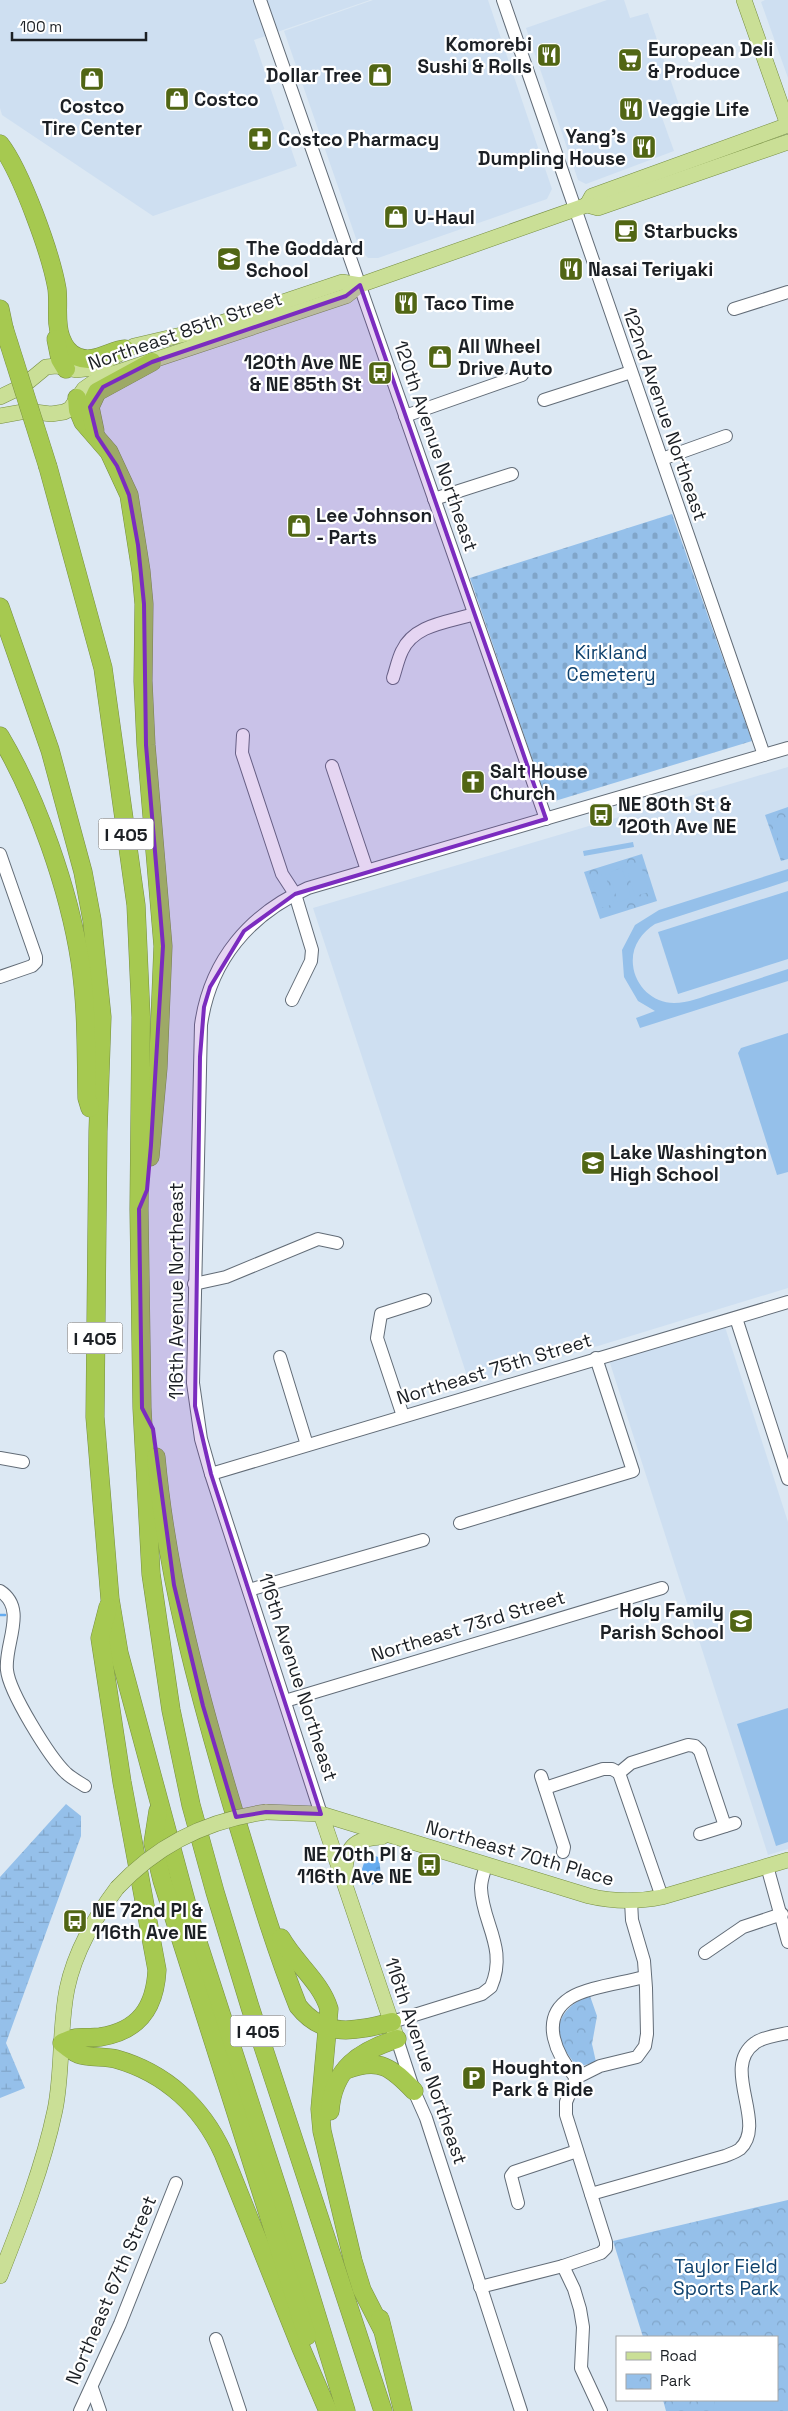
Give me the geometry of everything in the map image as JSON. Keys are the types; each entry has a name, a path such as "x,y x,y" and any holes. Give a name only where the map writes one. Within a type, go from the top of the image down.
{"highway":[{"path":"0,144 14,166 50,261 57,289 59,329 65,347 82,359 95,358 112,351 125,349"},
{"name":"I 405","path":"0,309 4,328 48,467 103,668 136,905 141,1017 139,1209 142,1408 150,1574 171,1710 191,1805 250,2008 382,2411"},
{"path":"59,329 56,339 66,368"},
{"path":"97,436 90,414 92,402 97,392 152,362"},
{"path":"77,398 78,410 83,422 109,452 123,480 134,514 144,604 143,681 146,745 163,946 158,1068 147,1190 139,1209"},
{"name":"I 405","path":"0,607 50,750 83,872 92,920 102,1017 98,1131 95,1417 110,1599 123,1672 193,1927 281,2199 346,2411"},
{"path":"0,736 20,774 46,834 74,932 83,985 88,1098 98,1131"},
{"path":"142,1408 153,1428 174,1585 200,1697 261,1898 298,2006 316,2024 329,2029 361,2030 392,2022"},
{"path":"62,2043 77,2036 97,2037 122,2032 145,2014 156,1986 157,1970 122,1782 100,1638 110,1599"},
{"path":"159,1805 153,1842 162,1880 330,2411"},
{"path":"261,1898 289,1952 324,1996 331,2015 320,2109 322,2130 352,2261 362,2290 382,2329"},
{"path":"397,2039 362,2052 346,2070 334,2090 330,2112 343,2178 403,2411"},
{"path":"62,2043 79,2054 115,2059 149,2072 179,2092 207,2123 223,2153 301,2348 330,2411"},
{"path":"346,2070 365,2064 391,2068 414,2091"}],"main road":[{"path":"744,0 788,125"},
{"name":"Northeast 85th Street","path":"582,207 592,196 788,125"},
{"name":"Northeast 85th Street","path":"0,416 27,411 59,414 70,409 77,398 94,382 346,296 360,285 582,207 598,208 788,142"},
{"name":"Northeast 85th Street","path":"0,396 23,386 46,367 93,368 125,349 194,332 342,282 360,285"},
{"path":"66,368 74,382 77,398"},
{"name":"Northeast 70th Place","path":"0,2276 17,2233 50,2132 58,2087 67,1990 75,1961 92,1924 117,1888 155,1854 184,1836 217,1822 266,1812 321,1814 388,1836 590,1896 631,1901 662,1897 788,1860"},
{"name":"116th Avenue Northeast","path":"321,1814 397,2039"},
{"path":"345,1883 345,1859 347,1852 361,1839 388,1836"}],"street":[{"name":"120th Avenue Northeast","path":"260,0 546,819"},
{"name":"122nd Avenue Northeast","path":"503,0 582,207 631,372 764,754"},
{"path":"734,309 788,292"},
{"path":"544,400 631,372"},
{"path":"405,416 522,374"},
{"path":"662,459 726,436"},
{"path":"434,499 512,474"},
{"path":"393,678 402,650 412,637 425,628 474,614"},
{"path":"243,735 242,753 282,874 294,894 312,950 311,961 292,1000"},
{"name":"116th Avenue Northeast","path":"321,1814 211,1474 201,1439 194,1398 194,1284 204,1007 215,974 237,939 266,911 294,894 367,870 788,748"},
{"path":"332,766 367,870"},
{"path":"0,854 36,957 36,962 32,966 0,978"},
{"path":"194,1284 226,1277 318,1239 337,1243"},
{"path":"403,1416 377,1338 381,1314 425,1300"},
{"name":"Northeast 75th Street","path":"211,1474 788,1302"},
{"path":"736,1318 788,1479"},
{"path":"280,1357 307,1445"},
{"path":"460,1523 633,1471 596,1358"},
{"path":"0,1458 23,1462"},
{"path":"249,1590 423,1540"},
{"name":"Northeast 73rd Street","path":"285,1701 662,1588"},
{"path":"0,1591 11,1602 15,1613 7,1653 7,1670 10,1684 29,1719 66,1774 85,1786"},
{"path":"619,1773 631,1763 688,1745 696,1746 700,1751 730,1825 700,1834"},
{"path":"563,1852 564,1847 543,1782 612,1769 619,1773 662,1897"},
{"path":"392,2022 482,1994 491,1987 497,1950 495,1937 482,1897 481,1882 486,1865"},
{"path":"767,1866 782,1914 788,1942"},
{"path":"480,2287 563,2266 601,2253 606,2248 566,2115 566,2102 576,2078 600,2066 637,2056 645,2046 647,2034 644,1961 632,1920 631,1901"},
{"path":"705,1953 743,1927 782,1914"},
{"path":"576,2078 562,2061 554,2044 553,2019 560,2007 578,1994 644,1977"},
{"path":"591,2194 726,2156 740,2149 747,2136 748,2120 741,2063 745,2052 756,2042 788,2033"},
{"name":"116th Avenue Northeast","path":"397,2039 414,2091 427,2122 521,2411"},
{"path":"518,2203 511,2176 514,2172 577,2151"},
{"name":"Northeast 67th Street","path":"80,2411 92,2388 176,2183"},
{"path":"563,2266 574,2289 580,2309 583,2327 581,2368 601,2411"},
{"path":"216,2339 240,2411"},
{"path":"92,2388 100,2411"}],"highlighted area":[{"path":"360,285 546,819 295,894 244,931 210,987 204,1007 200,1057 195,1406 211,1474 321,1814 266,1812 236,1817 203,1706 174,1585 153,1429 142,1408 139,1209 147,1190 163,946 146,745 144,604 138,545 129,495 117,466 97,436 90,407 103,387 152,362 346,296"}],"shaded area":[{"name":"Costco","path":"0,0 370,0 254,40 297,166 153,216 2,115 0,108"},
{"path":"373,0 488,0 552,189 547,199 378,258 368,258 360,250 284,31"},
{"path":"607,0 624,0 630,18 648,13 679,105 660,112 674,151 586,184 578,180 526,28"},
{"path":"765,0 788,0 788,78 761,2"},
{"name":"Lake Washington High School","path":"788,767 788,1288 470,1385 313,908"},
{"name":"Holy Family Parish School","path":"725,1327 788,1522 788,1849 768,1855 609,1360"}],"green space":[{"name":"Kirkland Cemetery","path":"672,514 752,741 555,801 546,799 470,578"},
{"path":"788,807 788,859 781,861 765,815"},
{"path":"786,817 788,850 782,852 773,821"},
{"path":"633,842 634,847 584,856 583,851"},
{"path":"642,854 657,901 600,919 584,872"},
{"path":"640,862 649,892 635,896 626,867"},
{"path":"622,868 631,898 618,902 609,872"},
{"path":"788,869 788,881 655,924 641,936 635,946 633,965 637,980 646,992 659,1000 674,1003 695,999 788,969 788,981 640,1028 636,1018 655,1011 638,1001 624,977 622,950 635,925 659,910"},
{"path":"605,874 614,904 601,908 591,878"},
{"path":"788,891 788,959 678,994 658,932"},
{"path":"788,1033 788,1172 777,1175 738,1053 741,1048"},
{"path":"788,1708 788,1842 776,1846 737,1724"},
{"path":"66,1804 81,1816 81,1836 6,2043 25,2088 0,2098 0,1877"},
{"path":"590,1996 597,2016 592,2044 596,2062 577,2067 562,2046 558,2027 570,2007"},
{"name":"Taylor Field Sports Park","path":"788,2200 788,2411 666,2411 663,2401 778,2401 778,2336 643,2336 613,2241"},
{"path":"778,2396 780,2411 713,2411 715,2401 778,2401"}],"water":[{"path":"373,1855 378,1857 380,1874 378,1880 371,1885 364,1882 362,1869 365,1860"}],"waterway":[{"path":"0,1615 5,1615"}],"place":[{"name":"Komorebi Sushi & Rolls","path":"549,55"},
{"name":"European Deli & Produce","path":"630,60"},
{"name":"Dollar Tree","path":"380,75"},
{"name":"Costco Tire Center","path":"92,79"},
{"name":"Costco","path":"177,99"},
{"name":"Veggie Life","path":"631,109"},
{"name":"Costco Pharmacy","path":"260,139"},
{"name":"Yang's Dumpling House","path":"644,147"},
{"name":"U-Haul","path":"396,217"},
{"name":"Starbucks","path":"626,231"},
{"name":"The Goddard School","path":"229,259"},
{"name":"Nasai Teriyaki","path":"571,269"},
{"name":"Taco Time","path":"406,303"},
{"name":"All Wheel Drive Auto","path":"440,357"},
{"name":"120th Ave NE & NE 85th St","path":"380,373"},
{"name":"Lee Johnson - Parts","path":"299,526"},
{"name":"Salt House Church","path":"473,782"},
{"name":"NE 80th St & 120th Ave NE","path":"601,815"},
{"name":"Lake Washington High School","path":"593,1163"},
{"name":"Holy Family Parish School","path":"741,1621"},
{"name":"NE 70th Pl & 116th Ave NE","path":"429,1865"},
{"name":"NE 72nd Pl & 116th Ave NE","path":"75,1921"},
{"name":"Houghton Park & Ride","path":"474,2078"}]}
